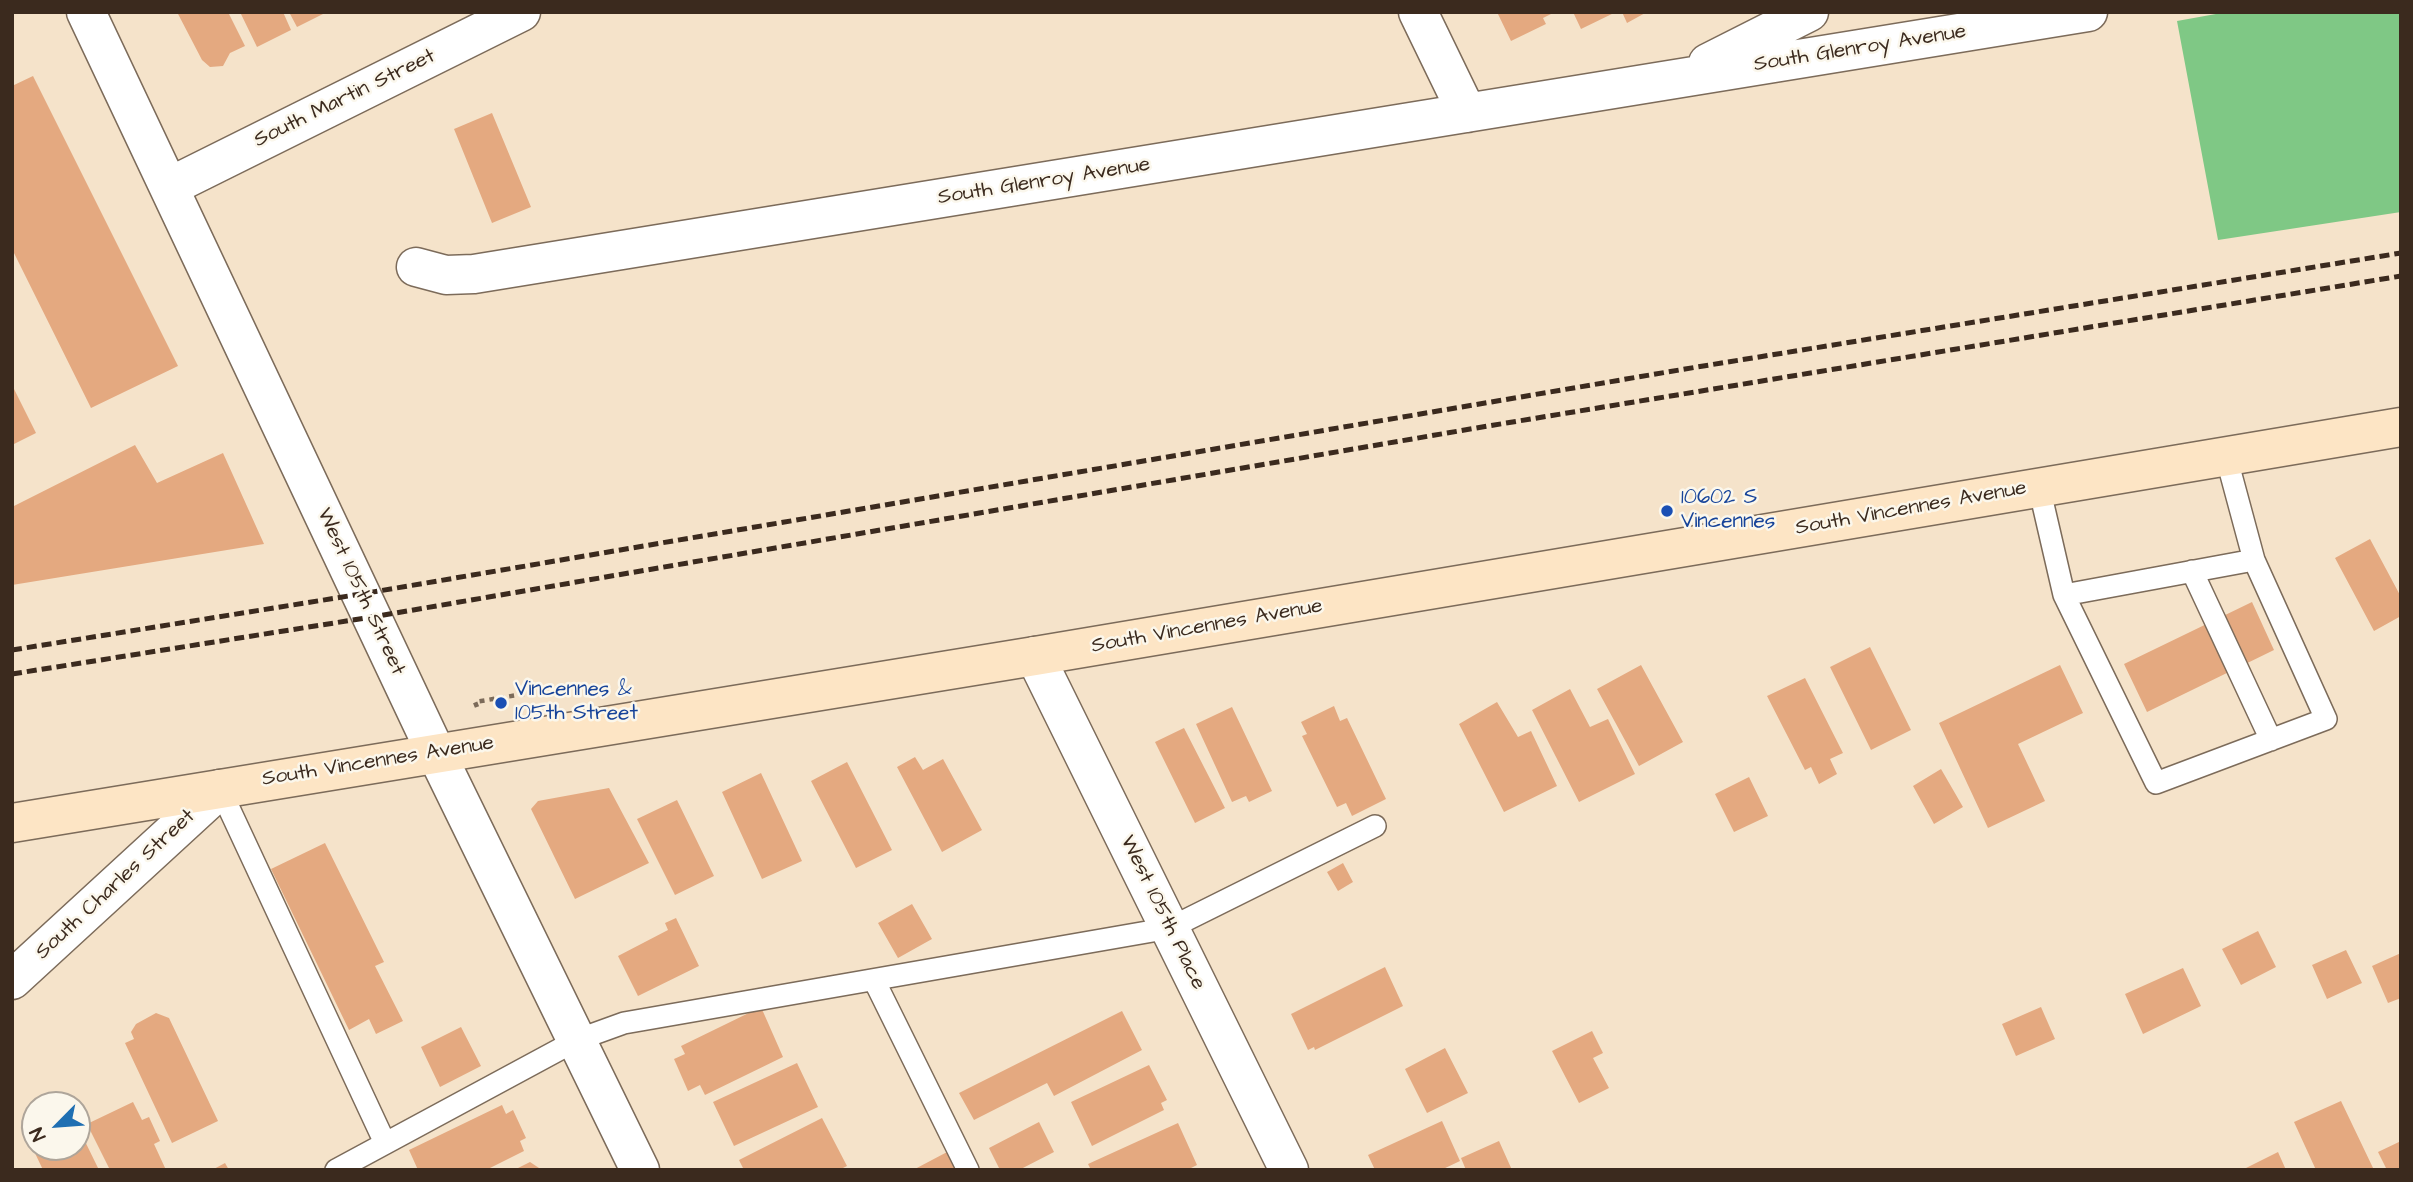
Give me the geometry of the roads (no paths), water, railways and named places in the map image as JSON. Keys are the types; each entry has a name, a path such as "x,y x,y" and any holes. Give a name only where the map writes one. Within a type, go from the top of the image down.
{"main road":[{"name":"South Vincennes Avenue","path":"12,824 2401,427"}],"street":[{"name":"West 105th Street","path":"86,12 436,753 640,1170"},
{"name":"South Martin Street","path":"169,187 521,12"},
{"path":"1418,12 1467,113"},
{"name":"South Glenroy Avenue","path":"1673,80 1809,12"},
{"name":"South Glenroy Avenue","path":"416,267 446,275 474,274 2088,12"},
{"name":"West 105th Place","path":"1035,656 1289,1170"},
{"name":"South Charles Street","path":"12,980 220,789"}],"lane":[{"path":"2039,487 2064,595 2156,783 2326,719 2254,560 2226,456"},
{"path":"2064,595 2254,560"},
{"path":"2192,571 2271,740"},
{"path":"220,789 385,1143"},
{"path":"336,1170 577,1040 624,1023 1170,928 1375,826"},
{"path":"874,980 968,1170"}],"railway":[{"path":"12,650 361,594 1697,367 2401,253"},
{"path":"12,674 372,617 1488,426 2401,276"}],"place":[{"name":"10602 S Vincennes","path":"1667,511"},
{"name":"Vincennes & 105th Street","path":"501,703"}]}
